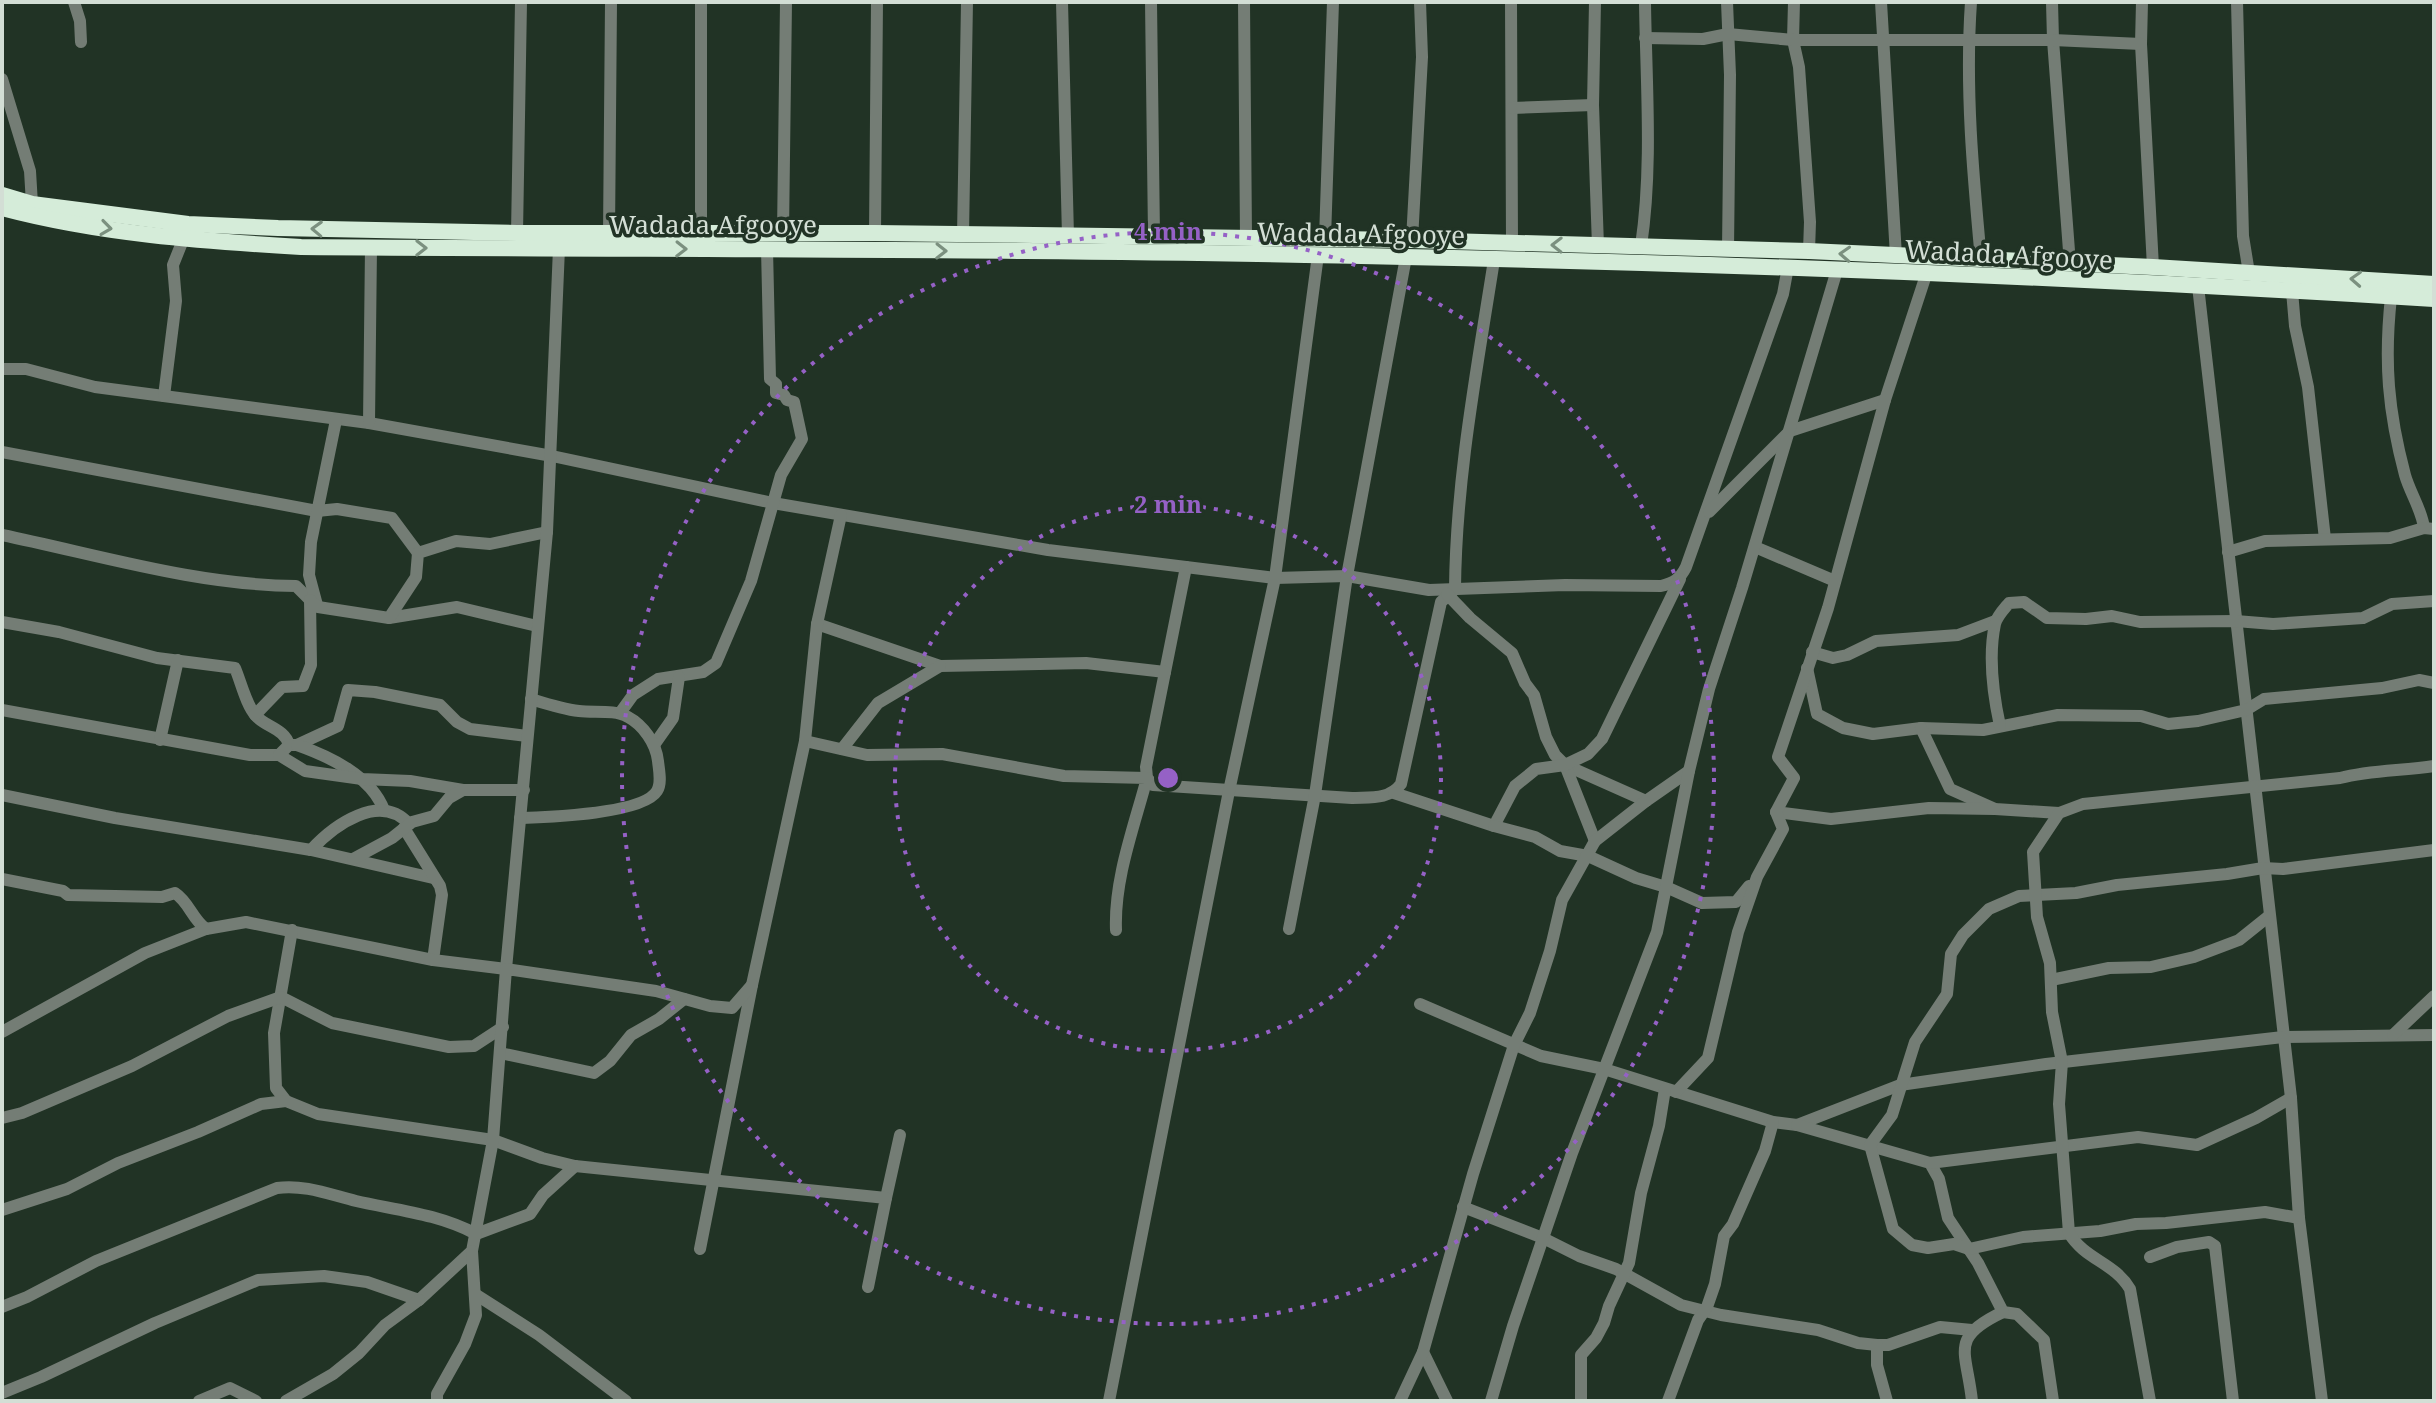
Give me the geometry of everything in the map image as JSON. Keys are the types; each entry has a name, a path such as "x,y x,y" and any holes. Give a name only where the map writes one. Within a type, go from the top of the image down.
{"highway":[{"name":"Wadada Afgooye","path":"2,195 32,204 188,224 517,233 1246,237 1641,246 2153,267 2434,284"},
{"name":"Wadada Afgooye","path":"2,208 35,217 183,240 301,247 1406,257 1788,267 2434,299"}],"street":[{"path":"74,2 80,21 81,42"},
{"path":"517,233 521,2"},
{"path":"609,234 611,2"},
{"path":"701,2 701,233"},
{"path":"783,233 786,2"},
{"path":"875,233 877,2"},
{"path":"963,235 967,2"},
{"path":"1062,2 1068,236"},
{"path":"1151,2 1154,236"},
{"path":"1244,2 1246,237"},
{"path":"1325,238 1333,2"},
{"path":"1412,240 1422,57 1420,2"},
{"path":"1511,2 1512,244"},
{"path":"1595,2 1593,105 1598,246"},
{"path":"1641,246 1646,141 1645,2"},
{"path":"1727,2 1730,75 1728,249"},
{"path":"1794,2 1793,40 1799,67 1810,222 1809,251"},
{"path":"1881,2 1896,256"},
{"path":"1971,2 1968,41 1971,150 1981,260"},
{"path":"2052,2 2070,264"},
{"path":"2142,2 2141,44 2153,267"},
{"path":"2237,2 2243,236 2249,273"},
{"path":"1645,38 1703,39 1728,34 1793,40 2053,40 2141,44"},
{"path":"2,79 25,140 32,204"},
{"path":"1512,108 1593,105"},
{"path":"164,396 176,301 173,265 183,240"},
{"path":"369,423 371,247"},
{"path":"437,1401 437,1394 465,1344 476,1315 472,1251 493,1140 547,532 559,248"},
{"path":"620,713 633,695 658,679 703,672 716,663 751,581 781,475 802,439 794,402 776,393 776,384 770,379 767,249"},
{"path":"1109,1401 1229,791 1275,578 1318,255"},
{"path":"1289,929 1315,795 1347,576 1406,257"},
{"path":"1394,793 1401,784 1441,602 1451,592 1467,433 1494,260"},
{"path":"1494,826 1515,786 1536,769 1565,765 1588,754 1602,739 1681,577 1707,515 1783,294 1788,267"},
{"path":"1491,1401 1543,1238 1657,932 1709,689 1755,547 1837,270"},
{"path":"1776,812 1794,778 1778,757 1835,581 1885,400 1926,275"},
{"path":"2198,286 2291,1098 2299,1218 2322,1401"},
{"path":"2292,291 2295,326 2308,387 2325,539"},
{"path":"2228,552 2265,541 2390,538 2429,528 2406,479 2391,416 2385,349 2391,297"},
{"path":"2,369 26,369 95,387 369,423 552,456 773,503 1048,550 1275,578 1347,576 1451,592 1565,585 1661,586 1681,577"},
{"path":"1707,515 1790,431 1885,400"},
{"path":"255,715 282,687 303,686 311,665 314,604 309,575 311,542 336,420"},
{"path":"2,452 317,511 337,509 392,518 418,553 416,577 389,618"},
{"path":"700,1249 752,985 805,741 817,624 841,515"},
{"path":"418,553 456,541 490,544 547,532"},
{"path":"2,535 219,580 296,586 314,604 389,618 457,607 537,626"},
{"path":"1755,547 1835,581"},
{"path":"1116,930 1125,859 1147,778 1146,767 1186,567"},
{"path":"1451,592 1470,618 1512,653 1525,683 1534,695 1546,737 1555,755 1565,765 1646,801"},
{"path":"1812,652 1833,658 1876,641 1958,635 1995,621 2009,603 2024,602 2047,618 2112,616 2140,622 2236,621 2273,624 2363,618 2392,604 2434,601"},
{"path":"1995,621 1992,665 1994,700 2000,726"},
{"path":"2,622 59,632 157,658 235,668 255,715 288,739 288,749 305,771 362,779 410,781 463,790 524,790"},
{"path":"817,624 940,666 1086,663 1165,672"},
{"path":"160,740 178,660"},
{"path":"842,749 878,703 940,666"},
{"path":"1807,668 1817,714 1843,728 1873,734 1921,728 1983,730 2058,715 2141,716 2168,724 2246,710 2264,699 2382,688 2419,680 2434,683"},
{"path":"654,745 673,718 679,677"},
{"path":"288,749 338,726 348,690 440,705 457,722 470,729 527,736"},
{"path":"520,818 633,807 657,792 660,781 654,745 642,729 620,713 560,708 531,699"},
{"path":"2,710 250,755 288,749 317,752 362,779 378,796 384,810"},
{"path":"1921,728 1950,789 1995,809"},
{"path":"805,741 867,755 942,754 1064,776 1147,778 1153,785 1352,798 1394,793 1535,837 1560,851 1588,856 1702,903 1736,902 1757,877"},
{"path":"1565,765 1595,841"},
{"path":"1776,812 1831,819 1929,808 2059,813 2083,804 2434,766"},
{"path":"1400,1401 1423,1352 1463,1207 1514,1045 1534,1001 1562,900 1595,841 1689,771"},
{"path":"353,859 406,826 434,816 449,798 463,790"},
{"path":"2,795 115,818 311,850 433,878"},
{"path":"311,850 333,828 349,819 384,810 399,813 440,886 442,895 433,960"},
{"path":"1581,1401 1581,1355 1600,1330 1626,1274 1641,1193 1670,1090 1698,1072 1708,1058 1738,932 1757,877 1783,829 1776,812"},
{"path":"2059,813 2033,852 2037,917 2050,963 2052,1012 2062,1062 2059,1104 2069,1233 2078,1248 2123,1277 2130,1289 2150,1401"},
{"path":"1870,1145 1892,1115 1915,1042 1947,994 1951,954 1963,935 1989,909 2019,896 2076,893 2131,883 2263,868 2283,869 2434,850"},
{"path":"2,879 63,891 68,895 162,897 175,893 185,899 206,929"},
{"path":"2051,980 2109,968 2151,967 2194,957 2239,940 2269,916"},
{"path":"2,1032 145,953 206,929 246,922 433,960 656,991 732,1008 752,985"},
{"path":"286,1101 276,1088 274,1033 292,930"},
{"path":"2393,1035 2434,996"},
{"path":"2,1118 22,1113 132,1066 228,1016 281,997 332,1023 449,1047 474,1046 503,1027"},
{"path":"500,1053 594,1073 610,1061 631,1035 659,1019 684,999"},
{"path":"1420,1004 1541,1056 1604,1069 1773,1122 1797,1125 1930,1163 2138,1137 2197,1145 2291,1098"},
{"path":"1797,1125 1900,1085 2062,1062 2283,1037 2434,1035"},
{"path":"2,1210 67,1189 118,1163 261,1104 286,1101 318,1114 493,1140 575,1166 886,1198"},
{"path":"1668,1401 1715,1284 1724,1236 1733,1224 1765,1151 1773,1122"},
{"path":"868,1287 900,1135"},
{"path":"1870,1145 1893,1229 1912,1245 1928,1248 1954,1244 1969,1249 2023,1237 2265,1212 2299,1218"},
{"path":"1930,1163 1939,1179 1948,1218 1969,1249 2003,1312"},
{"path":"2,1307 96,1261 277,1188 311,1189 392,1207 459,1225 476,1234 530,1214 543,1195 575,1166"},
{"path":"1463,1207 1626,1274 1681,1305 1818,1330 1858,1343 1877,1345 1888,1345 1940,1327 1972,1330"},
{"path":"2150,1257 2195,1243 2209,1242 2215,1246 2233,1401"},
{"path":"286,1401 333,1374 472,1251"},
{"path":"19,1401 8,1390 258,1280 324,1276 367,1282 419,1300"},
{"path":"475,1294 539,1335 626,1401"},
{"path":"1972,1401 1970,1373 1964,1353 1965,1340 1972,1330 2003,1312 2017,1314 2044,1340 2053,1401"},
{"path":"1877,1345 1877,1365 1887,1401"},
{"path":"1423,1352 1447,1401"},
{"path":"199,1401 230,1388 256,1401"}]}
